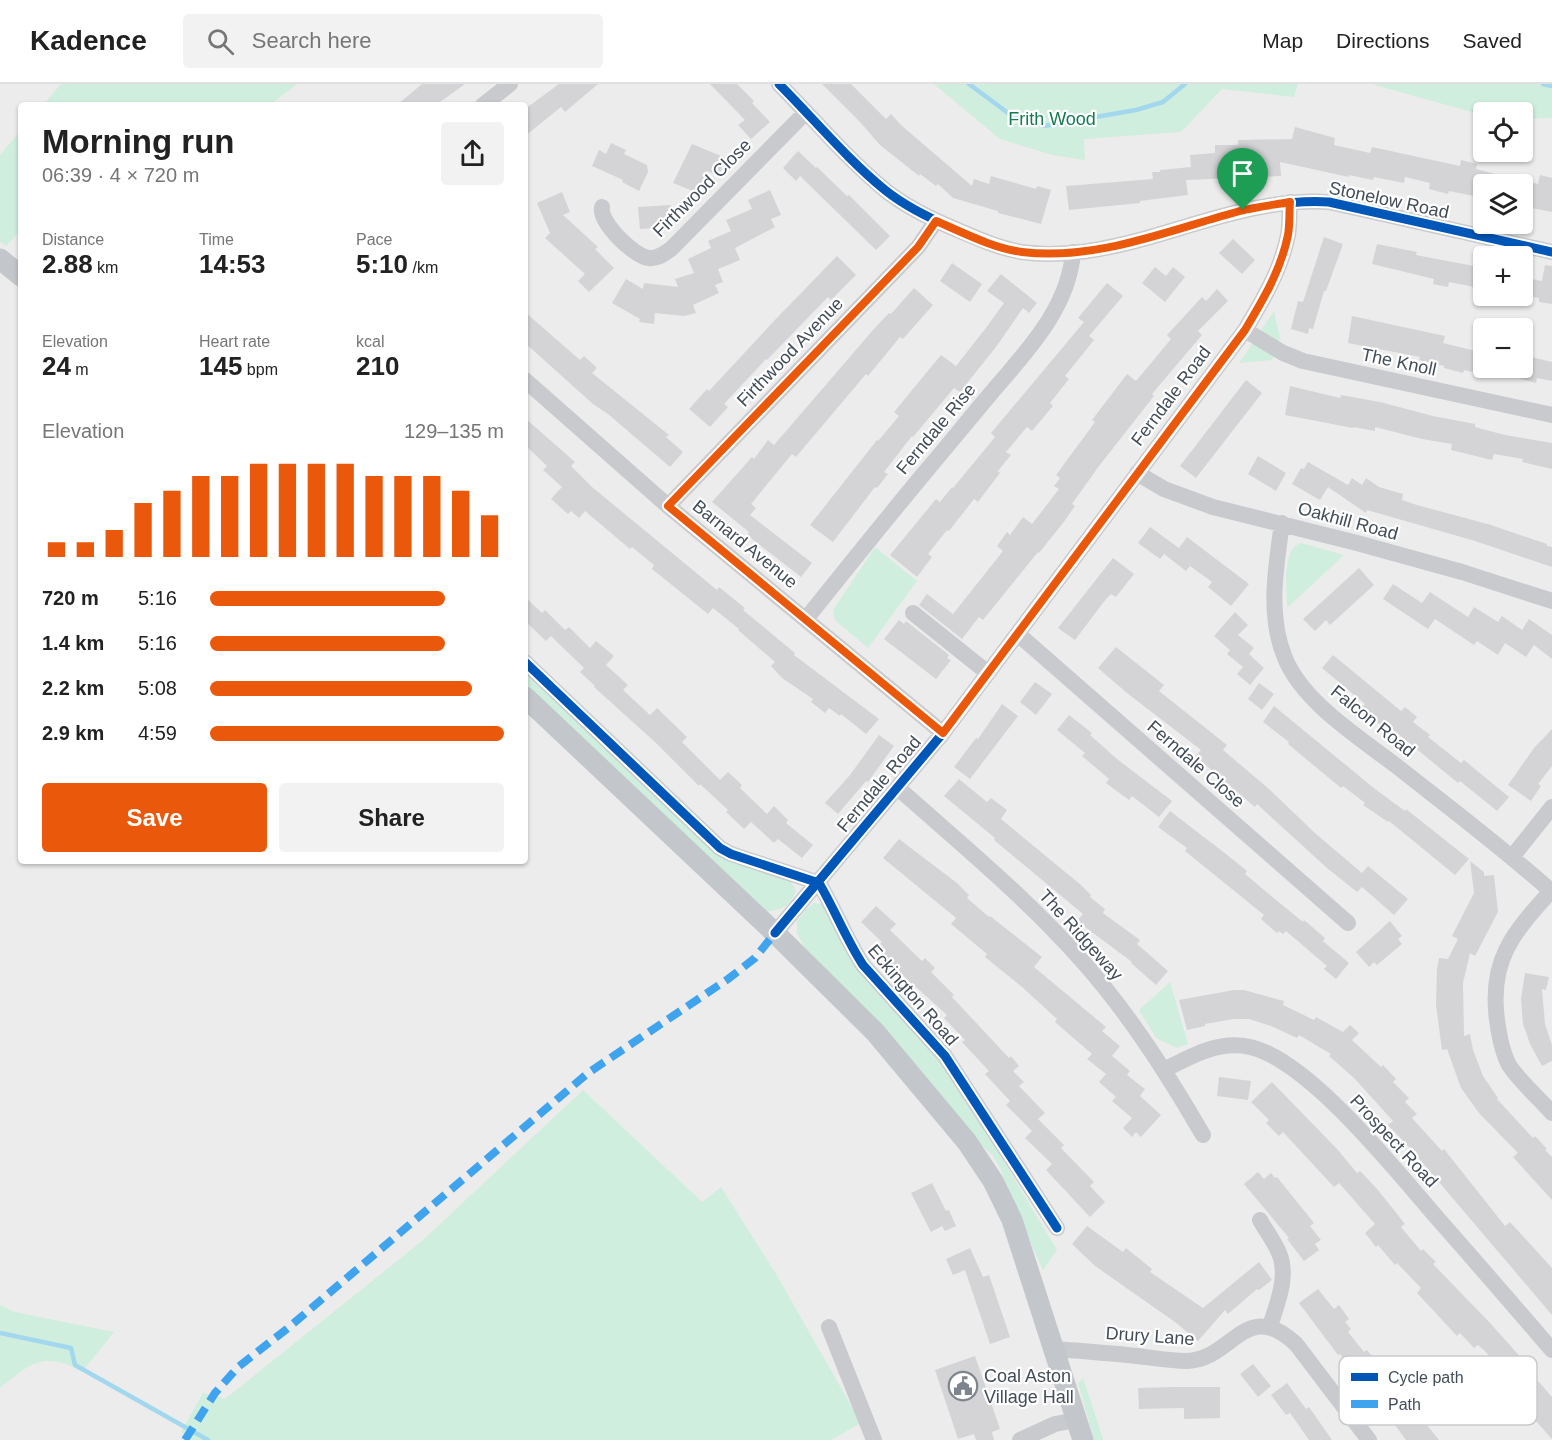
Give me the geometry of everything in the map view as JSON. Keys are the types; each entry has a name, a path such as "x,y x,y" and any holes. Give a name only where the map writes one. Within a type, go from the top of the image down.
{"main road":[{"path":"0,259 18,274"},
{"path":"528,700 775,933 875,1032 967,1142 993,1181 1012,1220 1080,1430"}],"street":[{"path":"487,102 510,84"},
{"name":"Stonelow Road","path":"779,84 886,190 910,207 936,221 994,245 1020,252 1073,252 1111,248 1243,210 1290,202 1329,202 1552,252"},
{"name":"Firthwood Close","path":"602,207 602,216 606,223 633,250 642,256 651,258 661,256 671,249 806,112"},
{"name":"Ferndale Road","path":"775,933 943,733 1245,330 1261,303 1283,256 1288,232 1290,202"},
{"name":"Firthwood Avenue","path":"668,506 918,247 936,221"},
{"name":"Ferndale Rise","path":"806,619 1030,346 1056,308 1072,265 1073,252"},
{"name":"The Knoll","path":"1245,330 1283,353 1303,361 1552,414"},
{"name":"Barnard Avenue","path":"528,383 668,506 943,733"},
{"name":"Oakhill Road","path":"1137,473 1164,489 1213,507 1282,523 1462,572 1552,601"},
{"name":"Falcon Road","path":"1282,523 1274,579 1275,615 1284,657 1293,674 1306,690 1347,727 1512,857 1551,891"},
{"path":"913,613 988,673"},
{"name":"Ferndale Close","path":"1018,634 1348,923"},
{"path":"528,665 720,848 731,854 819,883"},
{"name":"The Ridgeway","path":"898,788 1018,895 1109,993 1164,1070 1203,1135"},
{"path":"1512,857 1552,807"},
{"name":"Eckington Road","path":"819,883 836,911 858,958 945,1056 1057,1228"},
{"path":"1551,891 1523,922 1509,943 1500,964 1495,985 1499,1032 1509,1065 1552,1113"},
{"name":"Prospect Road","path":"1164,1070 1207,1050 1228,1045 1250,1047 1288,1064 1352,1121 1552,1350"},
{"path":"1260,1220 1279,1252 1282,1263 1280,1296 1270,1326 1284,1333 1296,1344 1339,1401"},
{"name":"Drury Lane","path":"1054,1349 1174,1360 1200,1359 1210,1355 1243,1331 1270,1326"},
{"path":"829,1327 874,1440"},
{"path":"1020,1440 1055,1424 1080,1430"},
{"path":"1358,1425 1369,1440"}],"green space":[{"path":"61,84 297,84 274,102 46,102"},
{"name":"Frith Wood","path":"934,84 1298,84 1294,97 1222,89 1181,132 1084,139 1085,160 1052,155 1000,139"},
{"path":"1371,84 1552,84 1552,118 1533,119 1533,102 1473,102 1473,112"},
{"path":"18,134 18,233 6,246 0,241 0,155"},
{"path":"1274,311 1280,338 1272,360 1239,363"},
{"path":"1301,543 1344,555 1287,608 1286,571 1290,553"},
{"path":"875,547 917,581 868,648 835,620 833,610"},
{"path":"528,674 714,851 790,881 796,890 789,903 777,910 767,911 528,689"},
{"path":"814,903 823,904 959,1087 1057,1250 1043,1270 1008,1193 1001,1170 992,1155 803,945 797,933 797,921"},
{"path":"1170,982 1188,1044 1177,1048 1156,1038 1139,1010"},
{"path":"583,1090 702,1202 721,1187 776,1274 861,1423 831,1440 193,1440 181,1432 203,1393 225,1399 422,1241"},
{"path":"0,1305 15,1312 114,1332 82,1372 58,1362 38,1362 0,1388"},
{"path":"1083,1378 1103,1440 1094,1440 1078,1383"}],"building":[{"path":"422,84 465,84 440,102 401,102"},
{"path":"559,84 598,84 565,112 561,107 528,134 528,107"},
{"path":"710,84 737,84 770,122 751,139 738,125 745,120"},
{"path":"822,84 851,84 886,119 891,114 972,186 974,179 989,184 991,176 1036,189 1037,186 1051,190 1041,224 953,198 938,184 936,186 920,174 919,176 880,145"},
{"path":"1295,127 1335,138 1334,145 1370,153 1372,147 1460,166 1461,160 1477,164 1476,169 1495,174 1473,174 1473,196 1449,191 1448,194 1429,189 1430,183 1405,177 1404,183 1374,177 1373,180 1280,162 1281,176 1186,180 1188,195 1140,201 1140,203 1069,210 1066,186 1153,179 1152,172 1191,167 1190,155 1215,153 1215,145 1238,145 1238,140 1292,139"},
{"path":"611,143 626,150 624,154 647,165 648,172 639,191 622,182 623,180 592,166 599,150 606,154"},
{"path":"692,144 726,158 719,176 707,171 698,193 673,183"},
{"path":"798,151 847,196 849,195 890,236 876,250 800,176 796,181 783,168"},
{"path":"1540,175 1552,178 1552,212 1533,208 1533,183 1538,184"},
{"path":"770,190 781,215 771,219 775,227 735,248 740,260 718,269 723,282 715,285 719,293 693,305 696,313 684,316 655,313 654,324 639,322 640,319 612,303 626,279 643,289 644,283 678,287 675,279 694,273 688,259 711,248 708,241 731,231 726,220 752,209 748,200"},
{"path":"562,192 570,212 563,215 598,247 595,249 614,268 589,292 578,281 585,274 545,238 550,233 537,203"},
{"path":"671,205 672,218 666,218 667,227 640,229 638,207"},
{"path":"1324,237 1343,244 1326,291 1324,291 1313,329 1309,328 1308,334 1291,329 1298,301 1303,302"},
{"path":"1233,239 1255,260 1242,274 1219,253"},
{"path":"1377,244 1417,252 1416,255 1473,266 1473,287 1449,282 1448,287 1433,284 1434,279 1372,264"},
{"path":"837,256 856,275 831,300 828,297 766,359 724,404 728,407 710,427 689,409 707,389 709,391"},
{"path":"952,263 982,284 970,302 940,281"},
{"path":"1545,265 1552,266 1552,304 1539,302 1539,298 1533,297 1533,279 1542,281"},
{"path":"1155,267 1166,276 1173,267 1185,277 1165,302 1142,283"},
{"path":"1001,274 1037,303 1029,313 1023,308 996,347 960,392 954,388 912,436 884,472 888,474 877,488 875,487 833,542 810,525 877,440 899,416 894,412 941,355 956,366 985,329 1004,303 987,291"},
{"path":"1107,283 1123,296 1089,336 1094,340 1065,376 1069,379 1050,403 1053,406 1032,431 1027,427 1006,452 1011,455 998,471 1000,473 978,502 974,499 949,531 947,530 928,554 932,557 917,577 890,555 936,499 940,502 995,437 991,433 1084,322 1078,318"},
{"path":"914,288 933,305 903,339 900,337 868,376 866,374 796,457 792,454 751,504 756,508 750,515 812,563 801,577 747,535 749,532 712,502 752,457 754,459 768,440 774,445 873,330"},
{"path":"1217,289 1228,301 1198,331 1202,335 1152,394 1154,396 1072,504 1075,506 1063,523 983,620 979,617 962,639 919,605 927,594 953,614 1003,551 997,546 1007,532 1010,535 1023,517 1032,524 1059,489 1054,486 1060,478 1056,475 1095,422 1092,420 1127,374 1136,381 1171,339 1167,335 1202,297 1206,301"},
{"path":"528,315 580,360 584,356 597,368 592,373 669,435 666,437 683,452 670,467 593,404 528,346"},
{"path":"1352,316 1445,336 1443,343 1473,350 1473,372 1464,370 1463,373 1419,360 1420,357 1348,343"},
{"path":"1533,357 1552,362 1552,381 1537,378 1536,383 1518,378 1533,378"},
{"path":"1246,380 1262,393 1196,478 1180,466"},
{"path":"1290,386 1340,398 1341,395 1380,402 1475,424 1475,427 1505,435 1552,443 1552,469 1522,462 1523,459 1494,454 1492,460 1451,450 1452,444 1375,427 1375,431 1285,415"},
{"path":"528,421 575,462 571,466 592,487 717,590 719,587 745,608 743,610 795,653 794,655 879,719 866,734 841,714 840,716 829,708 825,713 811,702 813,699 782,678 771,666 775,662 713,608 708,614 652,569 654,565 632,547 630,549 585,511 579,518 571,511 568,514 551,499 562,487 543,470 547,466 528,448"},
{"path":"1258,456 1286,473 1276,491 1248,474"},
{"path":"1308,462 1348,485 1352,478 1362,485 1366,478 1379,487 1403,494 1402,500 1491,525 1547,544 1552,547 1552,567 1475,541 1367,510 1366,513 1328,487 1320,500 1292,484 1301,468 1304,469"},
{"path":"1150,527 1179,548 1187,537 1249,584 1231,606 1208,587 1212,582 1190,566 1186,571 1164,554 1160,559 1138,543"},
{"path":"1113,558 1134,574 1116,597 1111,594 1106,599 1075,640 1058,628"},
{"path":"1359,568 1374,585 1330,625 1326,620 1315,631 1303,619"},
{"path":"1393,584 1422,603 1430,592 1468,617 1474,607 1498,622 1502,616 1522,630 1529,619 1552,635 1552,659 1534,645 1526,657 1505,643 1498,655 1477,641 1474,645 1435,619 1428,629 1383,599"},
{"path":"528,600 542,613 545,610 565,630 569,627 590,648 596,641 614,656 606,665 628,685 623,690 650,715 657,708 687,737 682,742 720,780 728,772 742,785 740,788 767,814 774,806 788,820 786,823 813,845 802,858 778,839 774,843 751,822 744,829 726,812 728,810 700,784 699,786 594,687 580,672 584,668 551,636 546,641 528,624"},
{"path":"1235,612 1248,625 1238,635 1254,648 1249,654 1264,668 1250,685 1237,674 1243,667 1227,654 1230,650 1214,636"},
{"path":"899,620 904,624 906,621 949,655 947,658 951,660 936,679 884,639"},
{"path":"1116,647 1164,685 1159,691 1227,745 1223,750 1269,789 1316,834 1362,873 1368,866 1408,899 1394,915 1362,887 1357,892 1327,868 1257,804 1255,807 1195,756 1201,750 1098,668"},
{"path":"1333,655 1401,711 1405,707 1417,717 1413,722 1430,735 1428,737 1461,763 1464,760 1509,797 1497,811 1460,781 1458,783 1386,724 1383,727 1361,709 1365,704 1322,668"},
{"path":"1035,682 1052,694 1036,715 1020,702"},
{"path":"1259,683 1274,694 1262,710 1248,699"},
{"path":"1002,704 1018,716 970,779 954,767 976,738 978,739"},
{"path":"1274,706 1375,789 1405,811 1406,809 1469,859 1455,875 1389,821 1363,805 1365,803 1343,786 1341,788 1263,722"},
{"path":"1069,715 1092,733 1090,735 1117,759 1172,801 1159,817 1132,796 1129,800 1106,783 1109,779 1082,756 1085,753 1057,730"},
{"path":"1552,729 1552,766 1538,784 1541,786 1531,801 1508,785 1534,748"},
{"path":"879,735 894,746 868,782 866,781 838,814 825,803 850,775"},
{"path":"959,779 987,802 991,798 1007,810 1001,819 1081,885 1091,895 1090,897 1105,909 1103,913 1140,940 1137,944 1168,971 1156,985 1132,962 1077,921 1083,914 944,796"},
{"path":"1170,811 1247,871 1245,874 1325,938 1323,941 1349,963 1336,979 1324,969 1327,966 1286,931 1283,934 1279,931 1277,933 1261,919 1264,915 1185,851 1187,848 1158,827"},
{"path":"899,839 957,883 969,895 967,898 1042,957 1034,967 1106,1027 1102,1031 1120,1046 1112,1056 1130,1071 1127,1075 1145,1089 1140,1096 1161,1115 1141,1137 1136,1132 1132,1137 1123,1128 1132,1118 1112,1101 1116,1097 1099,1082 1106,1074 1087,1059 1092,1054 1055,1022 1057,1019 1022,987 985,957 987,954 951,924 956,918 883,858"},
{"path":"1470,861 1484,872 1484,876 1494,875 1498,912 1475,956 1470,953 1463,983 1464,1036 1470,1034 1473,1050 1483,1076 1497,1099 1533,1138 1535,1136 1552,1157 1552,1200 1513,1157 1518,1153 1479,1113 1461,1088 1447,1049 1442,1050 1436,1005 1437,969 1439,958 1448,959 1458,939 1452,936 1474,893"},
{"path":"876,906 896,924 890,930 922,961 925,958 935,968 931,972 954,995 952,997 1019,1066 1013,1071 1024,1082 1019,1086 1045,1113 1038,1119 1064,1145 1061,1148 1094,1182 1090,1186 1105,1202 1090,1217 1046,1170 1052,1164 1025,1138 1032,1131 1006,1105 1010,1101 985,1074 989,1071 962,1042 965,1040 944,1018 947,1015 915,988 877,947 882,942 861,922"},
{"path":"1390,921 1402,936 1398,939 1402,944 1377,965 1374,962 1369,967 1356,952"},
{"path":"1525,973 1549,977 1546,990 1542,989 1545,1024 1552,1045 1552,1061 1542,1066 1530,1044 1523,1024 1521,999"},
{"path":"1244,990 1284,1001 1283,1005 1314,1020 1316,1017 1343,1032 1350,1025 1359,1033 1352,1040 1381,1067 1383,1065 1396,1079 1393,1082 1409,1098 1405,1102 1417,1114 1412,1118 1442,1151 1444,1149 1505,1226 1510,1222 1552,1268 1552,1315 1388,1125 1393,1121 1355,1079 1329,1056 1331,1054 1299,1035 1297,1038 1249,1019 1205,1024 1205,1026 1187,1030 1179,1000"},
{"path":"1219,1077 1251,1081 1248,1100 1217,1096"},
{"path":"1272,1082 1338,1150 1357,1173 1360,1171 1378,1190 1405,1224 1401,1227 1421,1251 1423,1249 1436,1262 1433,1264 1520,1356 1489,1356 1478,1345 1474,1348 1460,1333 1457,1336 1417,1293 1421,1288 1397,1263 1395,1265 1378,1245 1376,1247 1365,1233 1375,1224 1339,1183 1334,1187 1283,1132 1279,1136 1266,1123 1269,1120 1251,1102"},
{"path":"1258,1172 1264,1179 1271,1173 1275,1178 1277,1177 1314,1223 1310,1226 1321,1240 1315,1244 1319,1250 1304,1261 1287,1239 1289,1238 1244,1184"},
{"path":"932,1183 956,1226 945,1231 942,1226 931,1232 911,1193"},
{"path":"1087,1226 1123,1252 1126,1248 1152,1269 1150,1272 1203,1308 1259,1262 1272,1280 1259,1290 1257,1289 1228,1314 1225,1310 1198,1341 1175,1322 1095,1266 1072,1244"},
{"path":"970,1248 983,1277 989,1275 1010,1337 990,1344 965,1270 953,1275 946,1259"},
{"path":"1318,1289 1334,1309 1339,1305 1349,1319 1345,1322 1351,1329 1348,1332 1364,1352 1367,1350 1372,1356 1338,1355 1299,1303"},
{"name":"Coal Aston Village Hall","path":"975,1356 1000,1429 992,1432 994,1440 976,1440 974,1434 958,1439 935,1370"},
{"path":"1253,1364 1271,1386 1258,1397 1240,1374"},
{"path":"1537,1380 1552,1397 1552,1439 1537,1422"},
{"path":"1287,1383 1306,1409 1309,1407 1332,1440 1309,1440 1290,1413 1286,1415 1271,1395"},
{"path":"1220,1387 1220,1418 1184,1419 1184,1408 1139,1409 1138,1388"},
{"path":"1395,1425 1427,1425 1439,1440 1406,1440"}],"waterway":[{"path":"969,84 1008,113 1044,126 1136,110 1163,102 1185,84"},
{"path":"1543,84 1552,86"},
{"path":"0,1333 71,1348 75,1365 208,1440"}],"marked path":[{"path":"185,1440 215,1393 238,1367 288,1328 588,1073 728,979 755,958 775,933"}],"cycle path":[{"path":"779,84 857,165 893,196 935,220 986,242 1021,252 1053,254 1101,249 1237,212 1306,202 1329,202 1552,252"},
{"path":"775,933 943,733 1245,330 1265,296 1281,260 1288,235 1290,202"},
{"path":"528,665 720,848 731,854 819,883 863,965 945,1056 1057,1228"}],"place":[{"name":"Coal Aston Village Hall","path":"963,1386"}],"route":[{"path":"1290,202 1288,232 1283,256 1261,303 1245,330 943,733 668,506 918,247 930,233 936,221 994,245 1020,252 1073,252 1111,248 1243,210 1290,202"}]}
